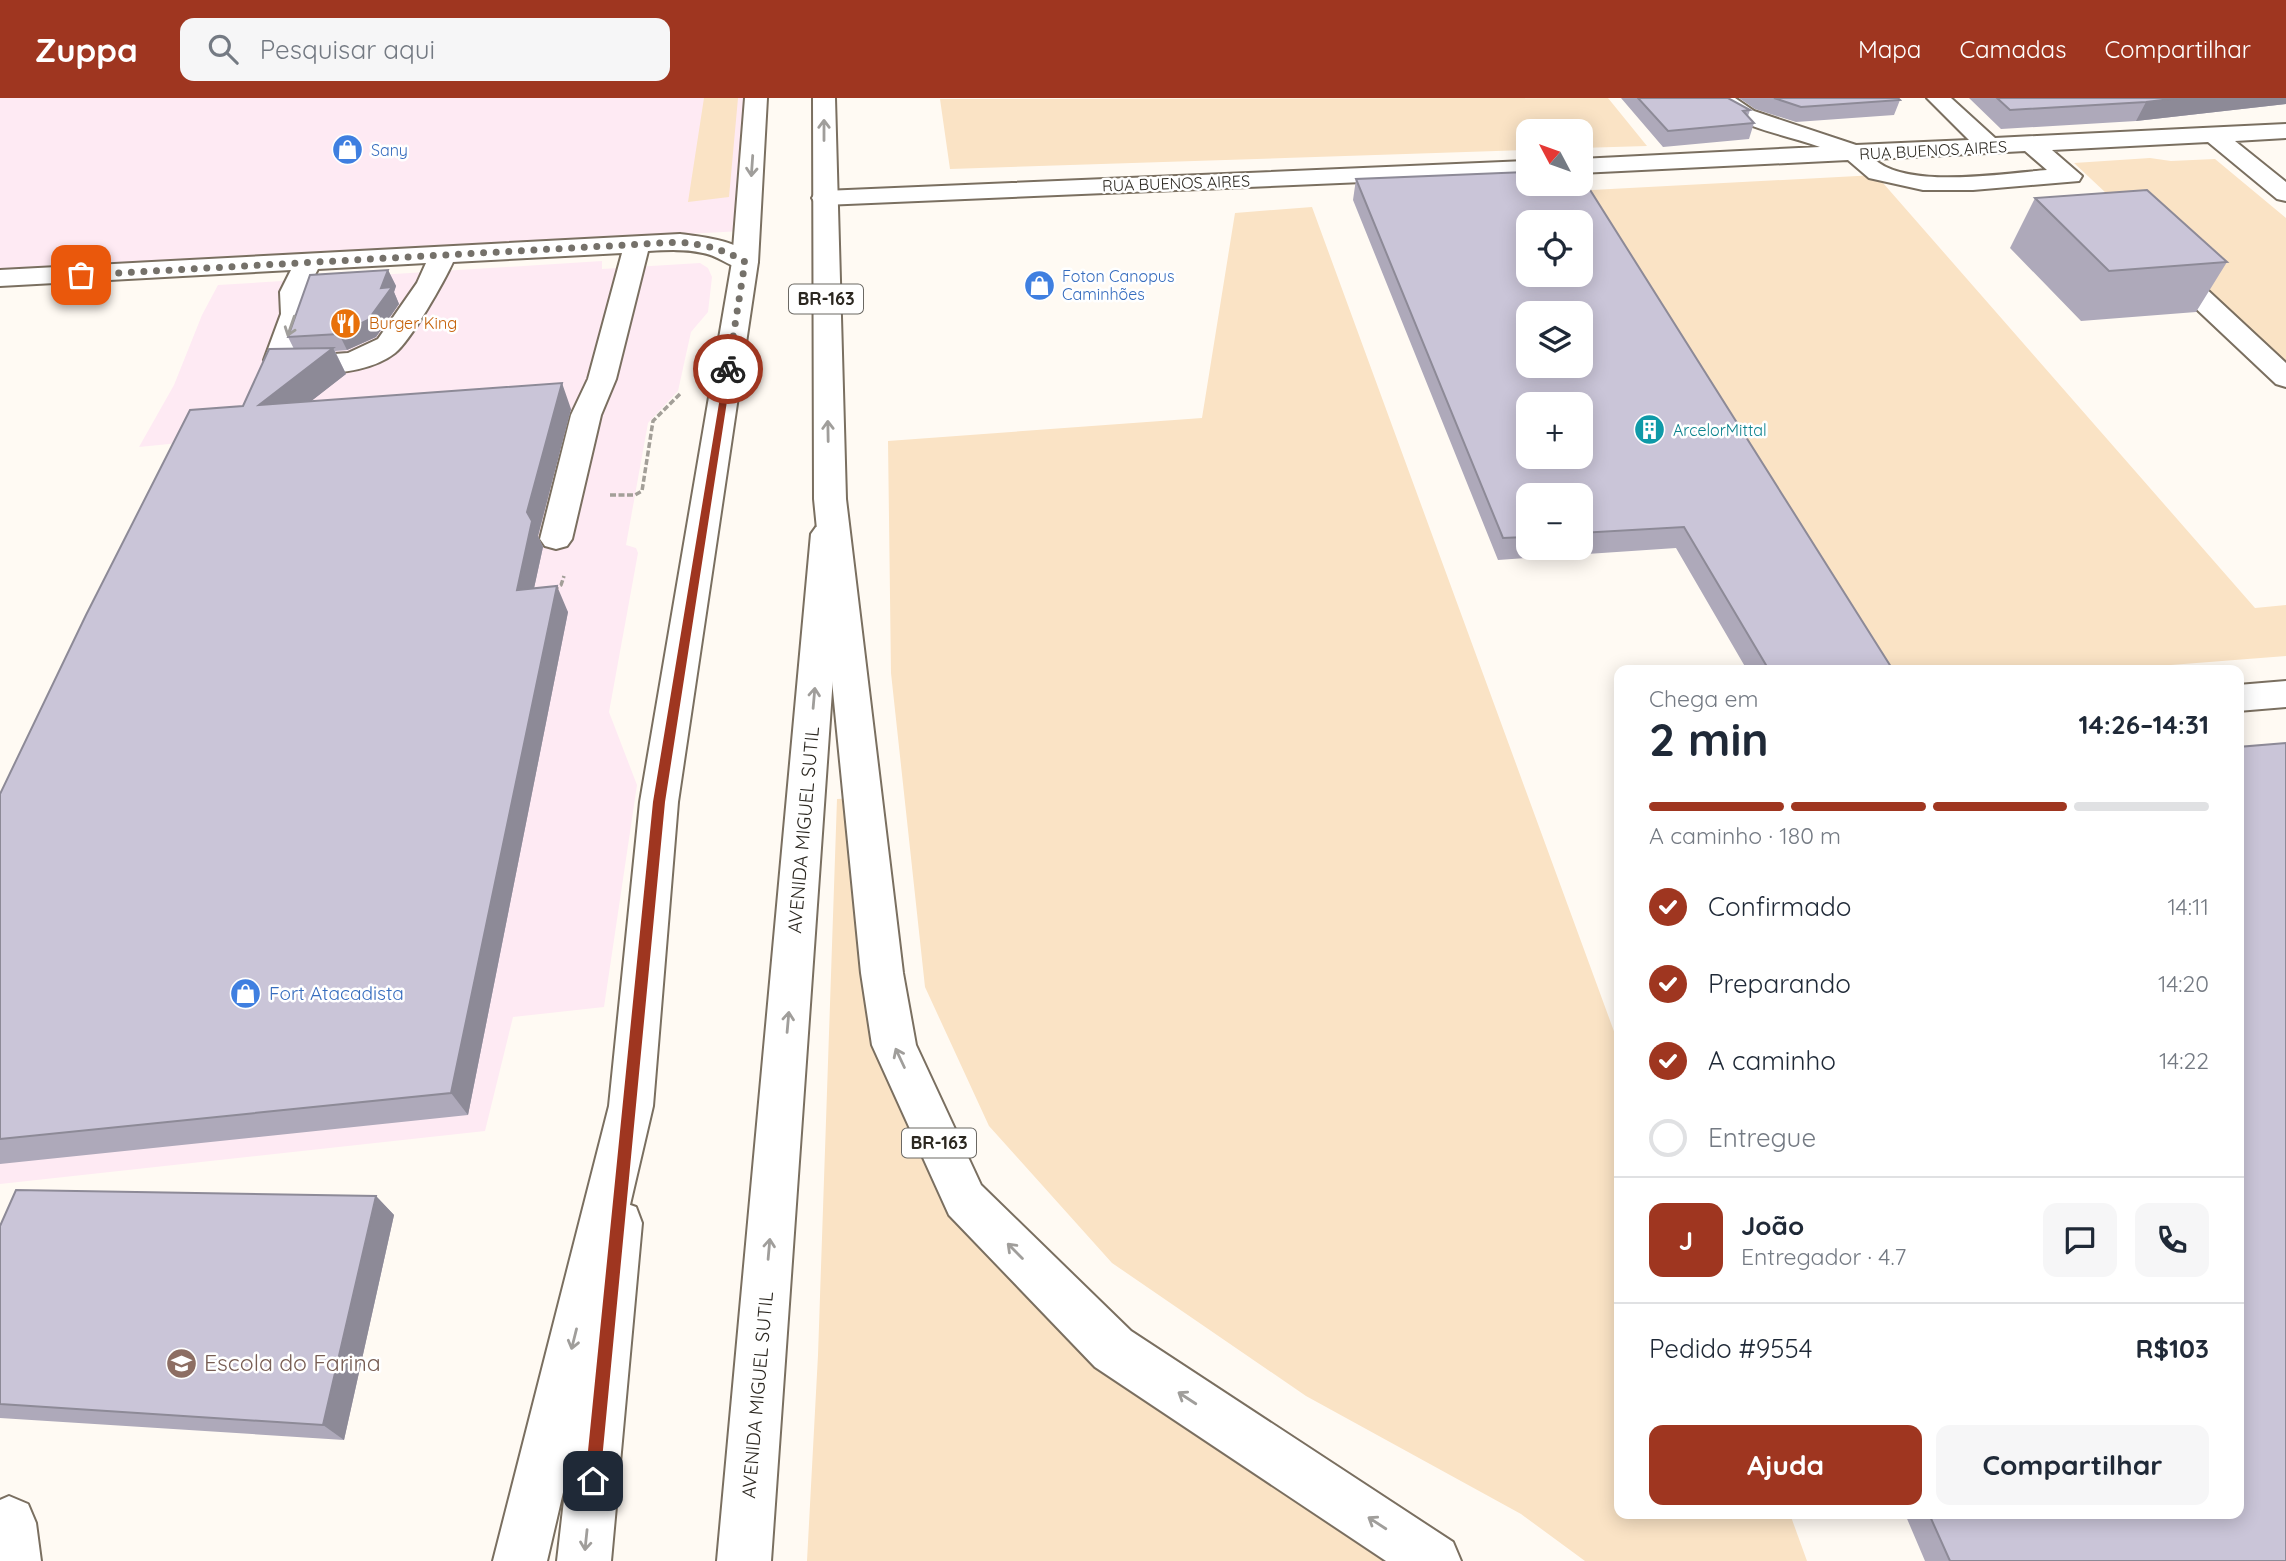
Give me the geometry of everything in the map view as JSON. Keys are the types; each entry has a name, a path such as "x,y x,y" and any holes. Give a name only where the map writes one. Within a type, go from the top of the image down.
{"main road":[{"path":"584,1561 659,802 745,262 756,98"},
{"name":"AVENIDA MIGUEL SUTIL","path":"744,1561 830,499 824,98"},
{"path":"1721,98 1728,106 1751,119 1792,129 1857,154 1874,172 1914,181 1944,183 2070,176"},
{"path":"1938,98 1990,147"},
{"name":"RUA BUENOS AIRES","path":"1593,165 2286,131"},
{"path":"2214,135 2286,194"},
{"path":"2032,145 2090,195"},
{"name":"RUA BUENOS AIRES","path":"824,198 1516,169"},
{"path":"0,278 680,242 703,244 728,252 745,262"},
{"path":"556,539 586,415 602,379 637,244"},
{"path":"2149,250 2286,378"},
{"path":"309,262 293,292 295,314 278,360 285,365 363,360 379,352 388,345 430,283 443,254"},
{"name":"BR-163","path":"830,499 882,973 894,1045 965,1200 1113,1349 1434,1561"},
{"path":"2244,698 2286,694"},
{"path":"520,1561 631,1106"}],"path":[{"path":"608,506 610,495 635,495 642,491 653,421 681,393"},
{"path":"544,594 561,585 564,574"}],"shaded area":[{"name":"Sany","path":"0,98 757,98 742,231 296,255 0,275"},
{"path":"704,98 738,98 729,197 688,202"},
{"path":"1608,98 1647,146 1593,148 1593,119 1516,119 1516,150 950,169 940,99"},
{"path":"2150,158 2171,161 2215,159 2286,218 2286,362 2074,163"},
{"path":"1876,175 2255,608 2286,605 2286,656 2171,665 1865,665 1593,223 1593,210 1585,210 1576,196 1593,196 1593,190"},
{"path":"1312,207 1614,1031 1614,1519 1792,1519 1807,1561 1585,1561 1521,1514 1306,1396 1112,1263 989,1126 925,987 891,673 888,441 1202,418 1235,213"},
{"path":"602,261 602,269 700,263 708,268 712,277 708,312 691,332 678,391 648,423 626,545 636,548 638,553 609,712 637,785 604,1007 513,1017 485,1131 0,1184 0,847 199,441 139,447 174,385 202,315 218,285"},
{"path":"856,798 881,1012 968,1206 1423,1561 807,1561 818,1355 837,799"}],"building":[{"path":"1638,98 1728,98 1750,110 1743,111 1754,123 1668,131"},
{"path":"1774,98 1898,98 1900,100 1801,107"},
{"path":"1997,98 2179,98 2010,110"},
{"name":"ArcelorMittal","path":"1516,172 1516,196 1593,195 1890,665 1766,665 1684,527 1593,532 1593,483 1516,483 1516,537 1503,538 1356,179"},
{"path":"2147,190 2227,262 2109,271 2035,198"},
{"path":"388,270 381,288 392,287 368,320 339,334 288,337 310,275"},
{"name":"Fort Atacadista","path":"333,348 259,405 562,383 527,512 532,521 517,590 557,586 451,1093 0,1139 0,794 86,615 190,410 243,406 269,349"},
{"path":"2286,743 2286,1561 1950,1561 1931,1519 2244,1519 2244,746"},
{"name":"Escola do Farina","path":"16,1190 376,1196 323,1425 0,1404 0,1226"}],"way so far":[{"path":"81,275 680,242 703,244 728,252 745,262 728,369"}],"place":[{"name":"Sany","path":"348,150"},
{"name":"Foton Canopus Caminhões","path":"1039,285"},
{"name":"Burger King","path":"346,323"},
{"name":"ArcelorMittal","path":"1650,430"},
{"name":"Fort Atacadista","path":"246,993"},
{"name":"Escola do Farina","path":"181,1363"}],"route":[{"path":"593,1481 659,802 728,369"}]}
